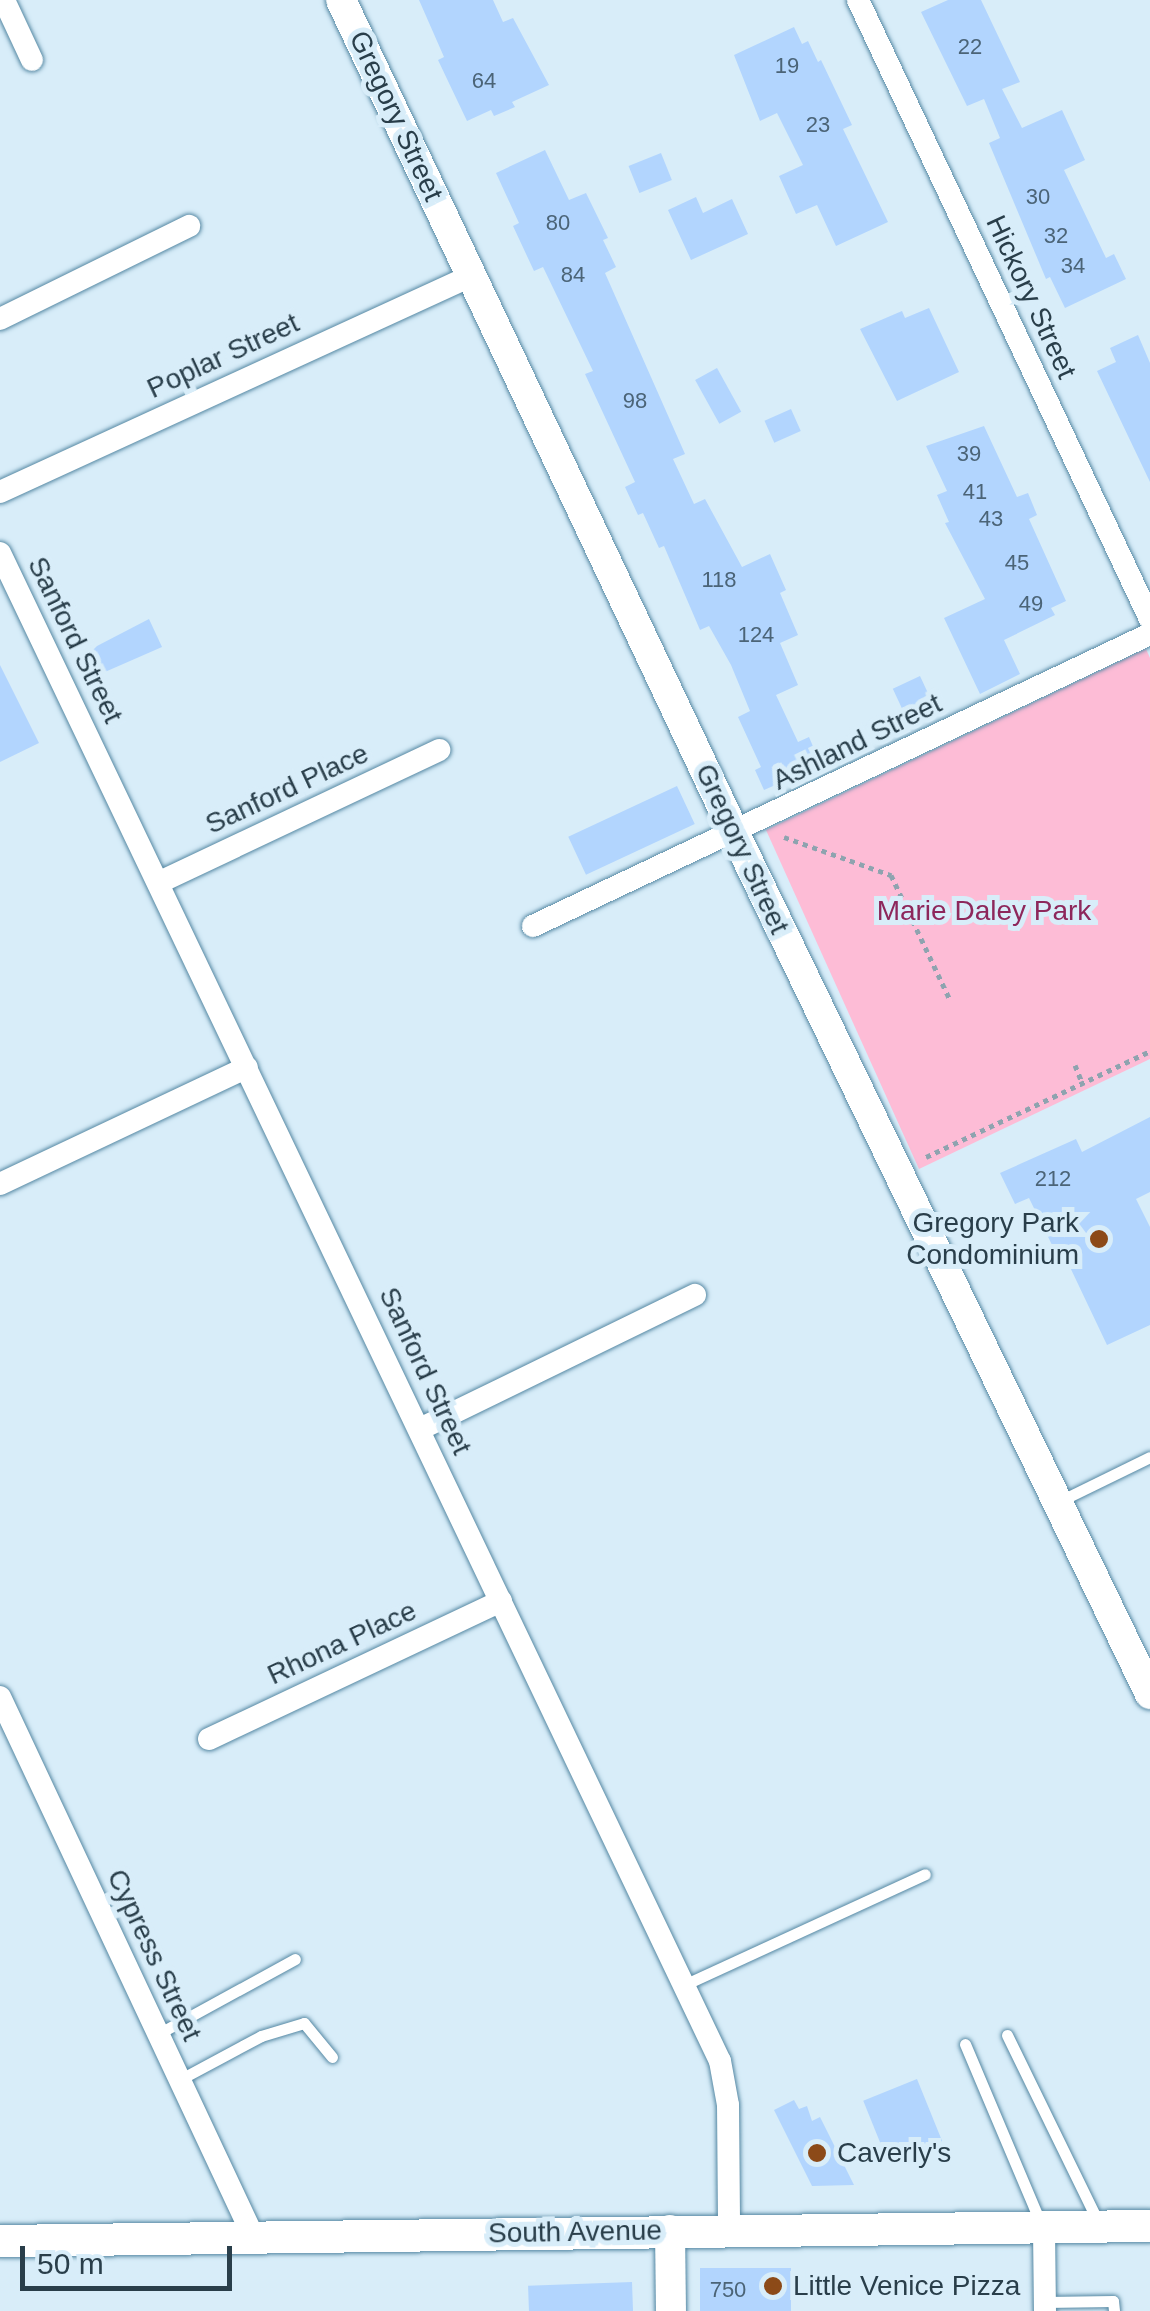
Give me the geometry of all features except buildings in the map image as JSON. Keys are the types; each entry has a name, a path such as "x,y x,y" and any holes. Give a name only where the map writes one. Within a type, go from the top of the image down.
{"main road":[{"name":"South Avenue","path":"0,2241 1150,2226"}],"street":[{"path":"4,0 32,60"},
{"name":"Gregory Street","path":"341,0 734,834 1150,1694"},
{"name":"Hickory Street","path":"858,0 1150,620"},
{"path":"0,319 189,226"},
{"name":"Poplar Street","path":"0,492 470,276"},
{"name":"Sanford Street","path":"0,552 502,1601 726,2082 729,2232"},
{"name":"Ashland Street","path":"533,926 1150,634"},
{"name":"Sanford Place","path":"160,882 439,750"},
{"path":"0,1184 247,1067"},
{"path":"420,1429 695,1295"},
{"name":"Rhona Place","path":"208,1738 502,1601"},
{"name":"Cypress Street","path":"0,1697 254,2238"},
{"path":"670,2230 671,2311"},
{"path":"1044,2230 1045,2307"}],"lane":[{"path":"1058,1502 1150,1457"},
{"path":"684,1986 926,1874"},
{"path":"158,2034 295,1959"},
{"path":"179,2080 261,2036 304,2023 332,2058"},
{"path":"1007,2035 1100,2228"},
{"path":"965,2044 1044,2230"},
{"path":"1045,2307 1113,2301 1114,2311"}],"path":[{"path":"772,832 890,876 950,1000"},
{"path":"926,1157 1150,1051"},
{"path":"1075,1065 1082,1082"}],"green space":[{"name":"Marie Daley Park","path":"1146,649 1150,658 1150,1059 919,1169 766,830"}],"place":[{"name":"Gregory Park Condominium","path":"1099,1239"},
{"name":"Caverly's","path":"817,2153"},
{"name":"Little Venice Pizza","path":"773,2286"}]}
